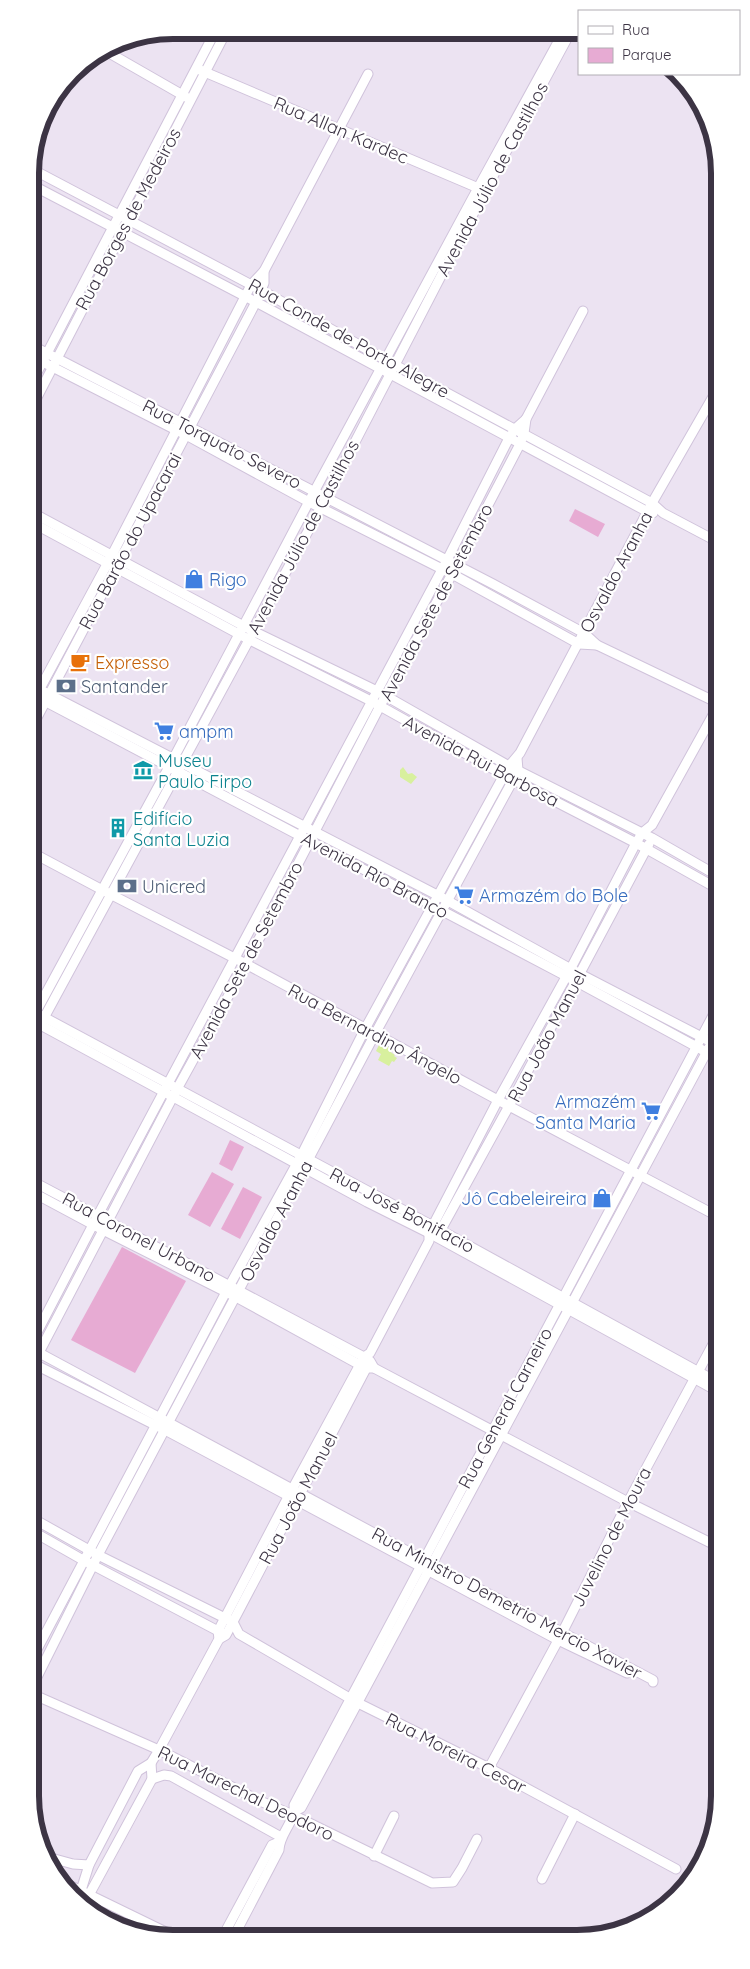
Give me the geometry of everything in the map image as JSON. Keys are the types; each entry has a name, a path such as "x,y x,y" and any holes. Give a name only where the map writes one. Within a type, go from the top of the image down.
{"street":[{"name":"Rua Borges de Medeiros","path":"201,70 213,39"},
{"name":"Rua Borges de Medeiros","path":"39,368 63,324 130,220 164,152 187,97 201,70 221,39"},
{"name":"Avenida Júlio de Castilhos","path":"531,99 560,39"},
{"name":"Avenida Júlio de Castilhos","path":"39,1010 59,967 171,763 314,492 386,360 433,280 531,99 566,39"},
{"path":"112,54 187,97"},
{"name":"Rua Allan Kardec","path":"201,70 337,130 482,189"},
{"name":"Rua Barão do Upacarai","path":"39,682 110,559 247,297 251,285 264,272 368,74"},
{"name":"Rua Borges de Medeiros","path":"39,393 72,328 84,293 113,227 156,146 187,97"},
{"path":"156,146 164,152"},
{"name":"Rua Conde de Porto Alegre","path":"39,172 121,214 386,360 516,428 652,503 663,514 711,538"},
{"path":"49,194 56,181"},
{"name":"Rua Conde de Porto Alegre","path":"39,189 247,297 648,512 663,514"},
{"path":"188,266 196,255"},
{"name":"Rua Barão do Upacarai","path":"39,714 256,302 264,283 264,272"},
{"name":"Avenida Júlio de Castilhos","path":"39,1013 68,972 326,498 395,364 433,280"},
{"name":"Avenida Sete de Setembro","path":"39,1329 98,1215 246,964 380,706 520,444 526,419 583,310"},
{"path":"63,324 72,328"},
{"path":"317,335 322,324"},
{"name":"Rua Torquato Severo","path":"39,353 52,368 129,401"},
{"name":"Rua Torquato Severo","path":"39,357 56,358 178,427 280,474 386,527 584,633 597,646 711,702"},
{"path":"212,363 222,367"},
{"path":"448,405 455,396"},
{"name":"Osvaldo Aranha","path":"39,1645 83,1560 160,1428 170,1422 238,1294 303,1162 365,1028 509,766 517,758 652,503 711,400"},
{"name":"Avenida Sete de Setembro","path":"39,1346 108,1220 235,958 447,560 509,438 526,419"},
{"name":"Rua Torquato Severo","path":"188,431 275,484 452,574 579,644 597,646"},
{"path":"553,462 559,452"},
{"path":"275,484 280,474"},
{"path":"142,497 151,502"},
{"name":"Avenida Rui Barbosa","path":"39,517 110,559 250,635 377,691 509,766 652,838 711,872"},
{"path":"128,524 137,529"},
{"name":"Avenida Rui Barbosa","path":"39,526 110,559"},
{"path":"380,538 386,527"},
{"path":"463,528 473,534"},
{"path":"488,594 493,584"},
{"name":"Avenida Rui Barbosa","path":"282,650 513,780 636,842 711,885"},
{"path":"223,665 232,670"},
{"name":"Avenida Rio Branco","path":"39,694 302,831 352,863 504,944 569,972"},
{"path":"411,724 416,714"},
{"name":"Rua João Manuel","path":"80,1890 89,1865 138,1771 151,1763 159,1750 367,1362 434,1234 465,1163 569,972 636,842 652,825 711,718"},
{"path":"190,726 200,731"},
{"path":"517,758 518,770"},
{"name":"Osvaldo Aranha","path":"39,1675 160,1428 161,1417 228,1289 303,1162 375,1034 518,770"},
{"path":"151,799 161,803"},
{"path":"570,809 576,800"},
{"name":"Rua João Manuel","path":"434,1234 475,1168 553,1025 652,838 652,825"},
{"name":"Avenida Rio Branco","path":"312,837 357,854 438,896 509,935 635,1014 711,1055"},
{"path":"352,863 357,854"},
{"name":"Rua Bernardino Ângelo","path":"39,856 235,958 711,1213"},
{"path":"119,856 129,862"},
{"path":"708,883 711,880"},
{"path":"596,919 606,924"},
{"path":"504,944 509,935"},
{"path":"74,940 83,945"},
{"path":"59,967 68,972"},
{"name":"Avenida Rio Branco","path":"578,978 640,1005 711,1042"},
{"path":"635,1014 640,1005"},
{"name":"Rua José Bonifacio","path":"39,1019 303,1162 372,1194 434,1234"},
{"path":"542,1019 553,1025"},
{"name":"Rua General Carneiro","path":"411,1594 431,1567 453,1526 466,1492 482,1460 585,1267 597,1234 711,1020"},
{"name":"Rua General Carneiro","path":"585,1267 606,1240 706,1052 711,1048"},
{"path":"683,1070 694,1076"},
{"path":"668,1099 678,1105"},
{"path":"650,1133 660,1139"},
{"name":"Rua José Bonifacio","path":"303,1162 367,1202 434,1234 566,1303 697,1375 711,1380"},
{"path":"465,1163 475,1168"},
{"name":"Rua Coronel Urbano","path":"39,1185 108,1220 228,1289"},
{"path":"367,1202 372,1194"},
{"name":"Rua Coronel Urbano","path":"39,1196 102,1230 238,1294 496,1433 711,1543"},
{"path":"616,1198 624,1205"},
{"path":"597,1234 606,1240"},
{"name":"Juvelino de Moura","path":"489,1768 711,1348"},
{"name":"Rua Ministro Demetrio Mercio Xavier","path":"39,1353 170,1422 295,1495 422,1563 431,1567 560,1636 652,1684 653,1680 560,1636"},
{"name":"Rua Ministro Demetrio Mercio Xavier","path":"39,1367 295,1495"},
{"name":"Rua José Bonifacio","path":"697,1375 711,1386"},
{"name":"Rua General Carneiro","path":"238,1930 254,1888 268,1861 279,1850 281,1838 292,1816 301,1808 310,1783 411,1594 422,1563 445,1521 466,1492"},
{"path":"445,1521 453,1526"},
{"path":"39,1522 98,1555 229,1621 239,1634"},
{"path":"39,1535 152,1595 221,1635 239,1634"},
{"path":"152,1595 158,1584"},
{"path":"51,1621 62,1628"},
{"name":"Rua Moreira Cesar","path":"239,1634 354,1700 489,1768 676,1869"},
{"name":"Rua Marechal Deodoro","path":"39,1697 159,1750 260,1801 432,1883 453,1882 477,1839"},
{"path":"151,1763 152,1779"},
{"name":"Rua Marechal Deodoro","path":"152,1779 164,1775 171,1776 281,1838"},
{"name":"Rua João Manuel","path":"85,1897 89,1894 152,1779"},
{"path":"542,1880 575,1814"},
{"path":"374,1856 394,1816"},
{"path":"55,1859 73,1864 89,1865"},
{"path":"75,1888 161,1930"},
{"name":"Rua General Carneiro","path":"226,1930 254,1888"},
{"path":"231,1921 240,1926"}],"green space":[{"path":"575,509 605,524 598,537 569,521"},
{"path":"230,1140 244,1147 232,1171 219,1164"},
{"path":"212,1172 234,1184 210,1227 188,1215"},
{"path":"243,1187 262,1197 240,1239 221,1229"},
{"path":"122,1247 186,1281 135,1373 71,1340"}],"shaded area":[{"path":"403,767 408,774 412,773 417,777 411,784 400,777 400,770"},
{"path":"380,1043 390,1048 389,1051 397,1058 389,1066 378,1060 381,1054 376,1051"}],"place":[{"name":"Rigo","path":"194,579"},
{"name":"Expresso","path":"80,662"},
{"name":"Santander","path":"66,686"},
{"name":"ampm","path":"164,731"},
{"name":"Museu Paulo Firpo","path":"143,770"},
{"name":"Edifício Santa Luzia","path":"118,828"},
{"name":"Unicred","path":"127,886"},
{"name":"Armazém do Bole","path":"464,895"},
{"name":"Armazém Santa Maria","path":"651,1111"},
{"name":"Jô Cabeleireira","path":"602,1198"}]}
